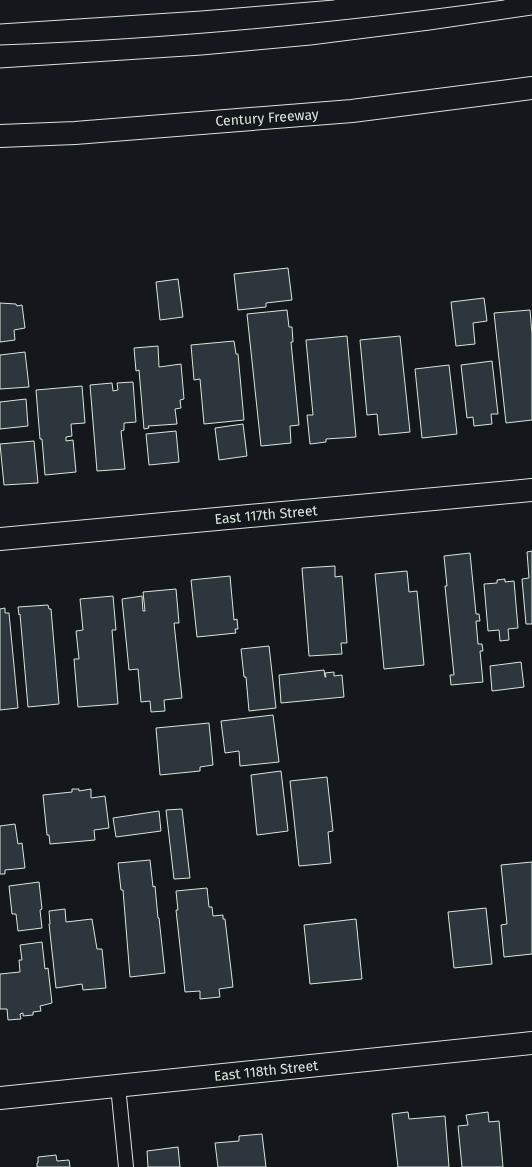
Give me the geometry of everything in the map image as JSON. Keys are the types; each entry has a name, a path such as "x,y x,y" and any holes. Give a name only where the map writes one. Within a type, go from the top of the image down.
{"main road":[{"name":"Century Freeway","path":"0,136 75,132 352,111 532,88"},
{"name":"East 117th Street","path":"0,539 532,490"},
{"name":"East 118th Street","path":"0,1098 532,1043"}],"lane":[{"path":"118,1086 126,1167"}],"building":[{"path":"288,268 292,300 266,303 266,307 238,310 234,274"},
{"path":"178,279 183,317 160,320 156,282"},
{"path":"484,298 487,321 473,323 475,344 456,346 451,302"},
{"path":"0,303 16,304 17,306 22,305 25,328 14,330 15,340 0,342"},
{"path":"287,310 289,327 292,327 293,342 291,342 299,425 290,426 291,443 261,446 247,314"},
{"path":"530,310 532,334 532,420 506,423 494,313"},
{"path":"347,336 356,437 326,439 326,442 310,444 307,415 313,415 306,340"},
{"path":"400,336 410,432 379,435 377,414 367,415 360,340"},
{"path":"234,341 236,354 238,354 244,420 204,424 200,379 194,380 191,345"},
{"path":"158,346 159,367 181,364 184,399 180,400 181,408 175,409 177,424 148,426 149,428 144,429 139,370 136,371 134,348"},
{"path":"25,352 29,387 0,389 0,355"},
{"path":"492,361 498,414 491,414 492,424 474,426 473,417 467,418 461,365"},
{"path":"449,365 457,434 422,438 415,369"},
{"path":"133,382 136,422 124,423 124,430 121,431 125,469 97,471 90,385 112,383 113,391 118,390 117,383"},
{"path":"82,386 85,423 71,424 72,436 66,437 66,441 73,440 76,472 45,475 36,390"},
{"path":"26,399 28,426 0,429 0,402"},
{"path":"243,424 247,456 219,460 215,428"},
{"path":"176,431 179,462 149,465 146,434"},
{"path":"34,441 38,483 4,485 0,444"},
{"path":"532,551 532,624 526,624 522,579 529,578 527,552"},
{"path":"470,553 476,614 479,614 480,621 476,621 478,644 482,644 483,651 480,651 483,682 451,685 450,675 454,675 445,586 447,586 444,556"},
{"path":"335,566 335,577 342,576 347,643 341,643 342,654 309,656 302,568"},
{"path":"407,571 409,592 417,591 424,665 384,669 375,574"},
{"path":"230,576 234,620 237,619 238,629 235,629 236,633 197,637 191,580"},
{"path":"505,579 505,582 514,581 518,628 508,629 509,640 500,641 499,630 488,631 484,584 497,583 497,580"},
{"path":"176,589 179,623 174,623 182,698 164,700 165,711 151,712 150,701 141,702 138,669 129,670 122,599 142,596 143,611 145,611 143,592"},
{"path":"113,596 116,630 112,630 118,704 78,707 74,659 79,659 76,631 83,630 80,599"},
{"path":"48,605 49,609 51,609 59,704 28,707 20,614 19,615 18,607"},
{"path":"5,608 5,613 9,613 18,708 0,710 0,609"},
{"path":"269,646 276,708 249,711 246,677 244,677 241,649"},
{"path":"521,662 524,687 492,691 490,666"},
{"path":"324,670 325,677 325,673 334,672 334,676 342,675 344,697 281,703 279,675"},
{"path":"273,715 279,762 240,766 239,751 225,753 221,721"},
{"path":"209,723 213,765 200,767 200,771 160,775 156,728"},
{"path":"281,771 288,831 257,835 251,775"},
{"path":"327,777 333,831 328,832 331,863 299,866 290,781"},
{"path":"72,789 79,789 79,791 91,789 91,798 105,796 109,828 94,830 95,840 50,844 49,835 47,835 43,795 72,792"},
{"path":"182,809 190,878 174,879 166,810"},
{"path":"159,811 161,831 116,837 113,818"},
{"path":"15,824 18,844 22,843 25,868 5,870 5,874 0,874 0,826"},
{"path":"150,860 153,887 155,886 165,973 130,977 123,890 121,890 118,863"},
{"path":"532,862 532,954 504,957 501,925 507,924 501,865"},
{"path":"39,882 42,909 40,910 42,928 18,931 16,914 12,914 9,886"},
{"path":"207,888 209,907 212,907 213,916 223,915 223,919 225,919 233,987 219,989 220,997 200,999 200,991 185,992 176,910 178,910 176,891"},
{"path":"486,908 492,964 454,968 448,912"},
{"path":"65,909 66,922 92,919 97,949 102,949 106,988 83,990 82,984 56,988 49,911"},
{"path":"356,919 362,979 310,984 304,925"},
{"path":"42,942 45,969 48,968 52,1003 40,1006 41,1011 33,1012 33,1015 23,1016 23,1013 20,1014 21,1019 8,1020 7,1009 0,1009 0,974 20,972 19,960 22,960 20,945"},
{"path":"408,1112 409,1119 445,1116 449,1167 398,1167 392,1114"},
{"path":"488,1112 489,1122 499,1121 503,1167 462,1167 458,1126 468,1125 466,1115"},
{"path":"262,1134 266,1167 218,1167 215,1143 239,1141 239,1136"},
{"path":"178,1147 180,1167 148,1167 147,1151"},
{"path":"56,1155 57,1161 69,1160 70,1167 37,1167 38,1157"}],"tram line":[{"path":"0,24 201,11 334,0"},
{"path":"0,45 127,39 253,29 379,16 504,0"},
{"path":"0,68 202,55 311,45 532,15"}]}
